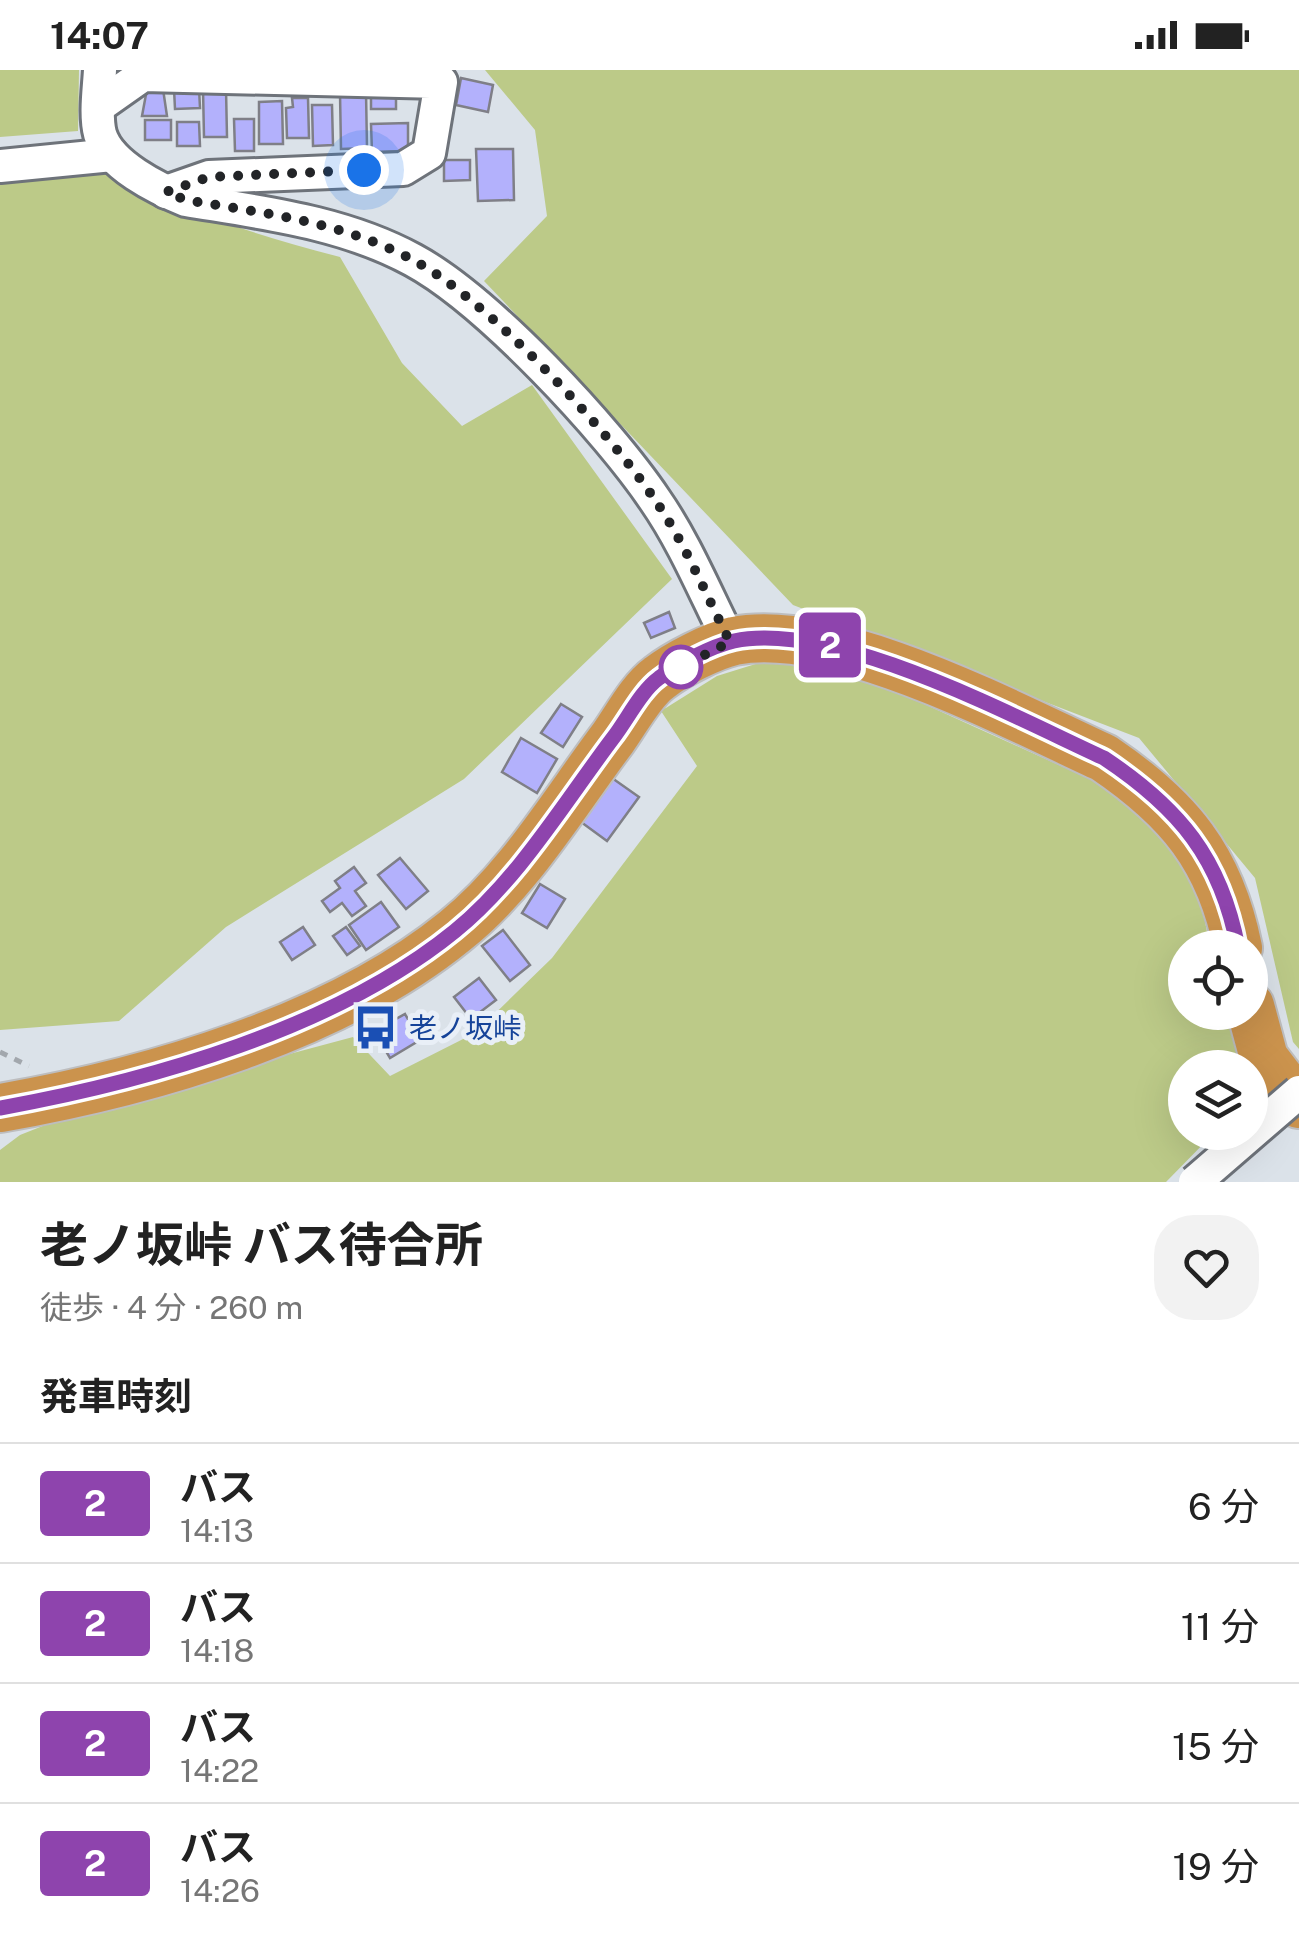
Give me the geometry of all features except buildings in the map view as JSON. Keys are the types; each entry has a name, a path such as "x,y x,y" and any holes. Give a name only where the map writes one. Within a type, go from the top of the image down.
{"highway":[{"path":"0,1108 80,1092 291,1029 374,986 456,930 509,877 657,678 730,642 773,637 852,650 1104,758 1141,783 1204,851 1221,882 1233,930"},
{"path":"1256,1030 1264,1058 1299,1104"}],"street":[{"path":"100,70 100,134 112,154 166,192 186,200 326,224 415,260 493,321 610,440 658,503 730,642"},
{"path":"100,106 143,75 441,82 428,153 403,169 209,177 166,192"},
{"path":"0,166 112,154"},
{"path":"1195,1182 1299,1092"}],"green space":[{"path":"0,70 79,70 78,131 0,137"},
{"path":"485,70 1299,70 1299,1049 1293,1042 1255,878 1139,738 793,605 484,281 547,216 535,130"},
{"path":"105,170 220,221 340,257 402,363 462,426 532,385 672,579 464,779 226,927 119,1021 0,1030 0,176"},
{"path":"762,662 849,670 1103,785 1156,825 1197,881 1207,930 1168,930 1168,1030 1235,1030 1243,1050 1168,1050 1168,1150 1197,1150 1166,1182 0,1182 0,1150 20,1135 88,1108 353,1037 390,1076 475,1033 552,958 697,766 661,711 717,676"}],"bus line":[{"name":"2","path":"0,1108 80,1092 291,1029 374,986 456,930 509,877 657,678 730,642 773,637 852,650 1104,758 1141,783 1204,851 1221,882 1235,930"}],"place":[{"name":"老ノ坂峠","path":"376,1027"}],"route":[{"path":"364,170 209,177 166,192 186,200 326,224 415,260 493,321 610,440 658,503 730,642 681,667"}]}
